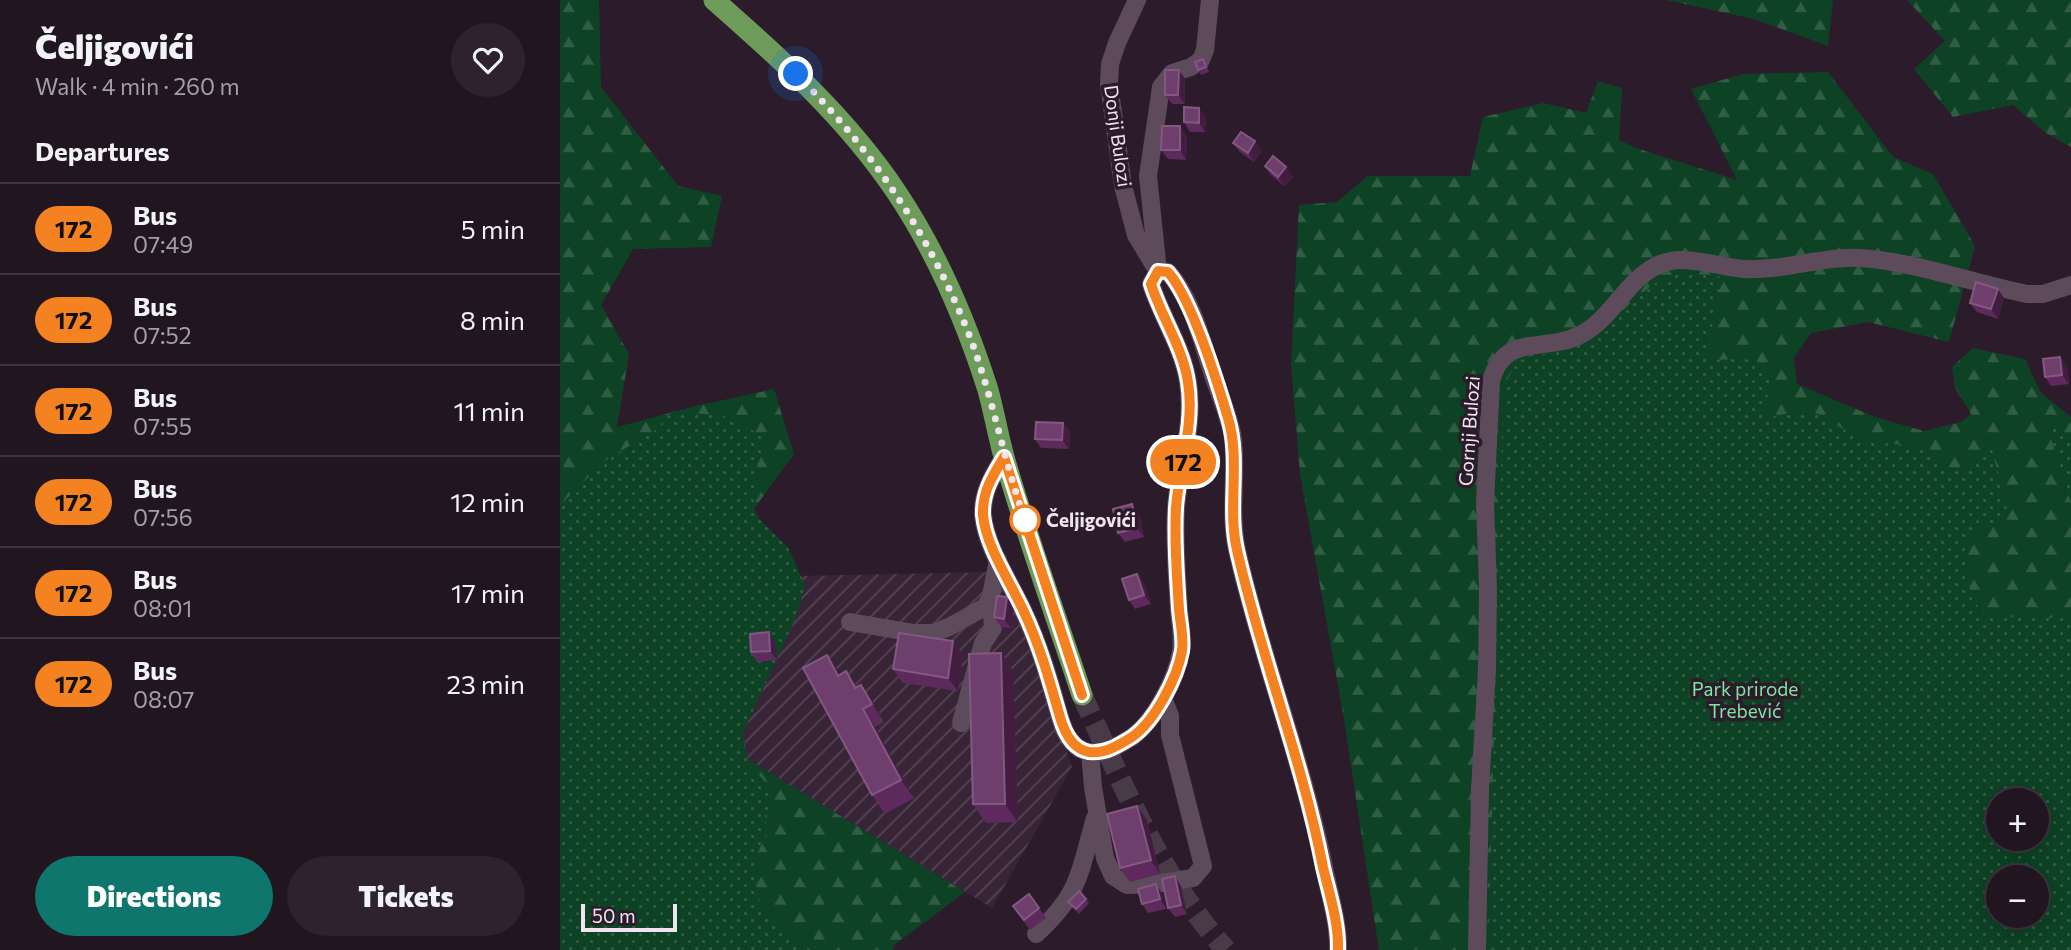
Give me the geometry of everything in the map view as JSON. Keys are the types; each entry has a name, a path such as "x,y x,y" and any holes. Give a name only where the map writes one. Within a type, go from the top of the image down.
{"main road":[{"path":"715,0 812,90 843,124 897,193 941,271 969,333 989,393 1004,457 1082,695"}],"street":[{"name":"Donji Bulozi","path":"1137,0 1116,43 1110,64 1109,85 1126,199 1136,235 1158,271 1168,272 1177,282 1189,307 1228,419 1233,439 1231,518 1237,549 1276,696 1308,799 1329,893 1338,950"},
{"path":"1004,457 988,484 983,502 983,518 998,560 1025,612 1064,729 1074,744 1084,751 1107,751 1137,733 1163,698 1177,668 1182,649 1175,553 1176,509 1188,437 1190,402 1184,367 1151,284 1158,271 1149,176 1161,87 1172,73 1191,67 1201,60 1205,50 1210,0"},
{"name":"Gornji Bulozi","path":"1477,950 1480,790 1487,669 1485,482 1491,381 1495,366 1505,354 1517,349 1560,342 1581,334 1604,318 1643,274 1656,265 1670,261 1687,260 1743,269 1774,269 1857,258 1893,263 2026,294 2043,294 2071,285"},
{"path":"961,723 979,654 993,628 991,596 998,560"},
{"path":"850,622 914,633 933,633 972,616 985,607 991,596"},
{"path":"1090,752 1097,811 1108,866 1113,876 1127,885 1193,878 1203,866 1170,735 1170,716 1163,698"},
{"path":"1036,934 1058,914 1076,885 1097,811"}],"shaded area":[{"path":"988,572 1017,609 1072,767 992,908 739,754 753,577"}],"green space":[{"path":"560,0 599,0 601,87 678,186 722,196 711,247 633,249 601,305 629,354 617,427 774,389 794,454 748,517 739,754 965,892 893,946 893,950 560,950"},
{"path":"1666,0 1833,0 1828,46 1754,19"},
{"path":"1907,0 2071,0 2071,147 2046,133 2013,105 1953,117 1914,69 1945,41"},
{"path":"1828,72 1893,157 1933,174 1975,246 1949,342 1868,322 1811,333 1794,358 1797,384 1875,417 1924,431 1961,422 1971,414 1955,388 1952,367 1973,348 2025,359 2041,393 2071,417 2071,950 1379,950 1343,713 1300,474 1291,365 1299,205 1337,202 1368,176 1470,176 1483,117 1543,103 1586,113 1598,81 1622,88 1619,140 1636,148 1737,180 1691,89 1743,74"},
{"name":"Park prirode Trebević","path":"1681,273 1724,277 1715,303 1708,360 1752,360 1766,368 1772,375 1761,410 1763,419 1793,412 1812,412 1824,416 1855,436 1917,448 1928,453 1946,473 1966,466 1991,441 2005,498 2007,518 1999,525 1976,527 1968,532 1968,579 1975,602 1981,611 1990,617 2071,618 2071,950 1499,950 1489,924 1503,395 1510,373 1519,362 1529,357 1569,349 1590,338 1655,283"},
{"path":"672,411 724,416 766,437 756,470 754,509 760,520 788,547 805,585 797,615 743,733 748,763 769,786 772,798 765,816 767,834 756,856 754,876 760,904 769,919 799,945 813,950 560,950 560,505 606,460 657,429"},
{"path":"2053,427 2071,440 2071,503 2048,429"}],"building":[{"path":"1203,59 1206,67 1198,70 1195,62"},
{"path":"1165,70 1179,70 1178,95 1165,95"},
{"path":"1184,107 1199,108 1199,123 1184,122"},
{"path":"1162,126 1180,126 1180,150 1161,150"},
{"path":"1241,132 1255,141 1248,153 1233,143"},
{"path":"1273,156 1286,167 1278,177 1265,166"},
{"path":"1976,282 1998,289 1991,309 1970,303"},
{"path":"2060,357 2062,375 2045,377 2043,359"},
{"path":"1036,422 1063,423 1062,440 1035,439"},
{"path":"1132,504 1137,528 1118,533 1113,509"},
{"path":"1137,574 1144,595 1129,600 1122,579"},
{"path":"997,596 1007,597 1004,619 994,617"},
{"path":"769,632 770,651 751,652 750,634"},
{"path":"899,633 953,641 948,678 893,669"},
{"path":"1001,653 1005,804 973,804 969,654"},
{"path":"827,655 838,676 846,671 855,688 861,685 872,704 863,709 901,780 872,795 803,668"},
{"path":"1137,806 1151,860 1120,868 1107,814"},
{"path":"1175,876 1181,905 1168,908 1162,879"},
{"path":"1156,884 1160,899 1142,904 1138,889"},
{"path":"1079,891 1086,899 1076,909 1068,902"},
{"path":"1029,894 1039,908 1024,920 1013,906"}],"tunnel":[{"path":"1082,695 1128,795 1162,860 1181,892 1226,950"}],"bus line":[{"name":"172","path":"1082,695 1004,457 988,484 983,502 983,518 996,555 1025,612 1064,729 1074,744 1084,751 1107,751 1123,743 1137,733 1159,705 1177,668 1182,649 1175,553 1176,509 1188,437 1190,402 1184,367 1151,284 1158,271 1168,272 1177,282 1189,307 1228,419 1233,439 1231,518 1237,549 1276,696 1308,799 1332,908 1338,950"}],"place":[{"name":"Čeljigovići","path":"1025,520"}],"route":[{"path":"796,74 872,158 897,193 941,271 969,333 1025,520"}]}
